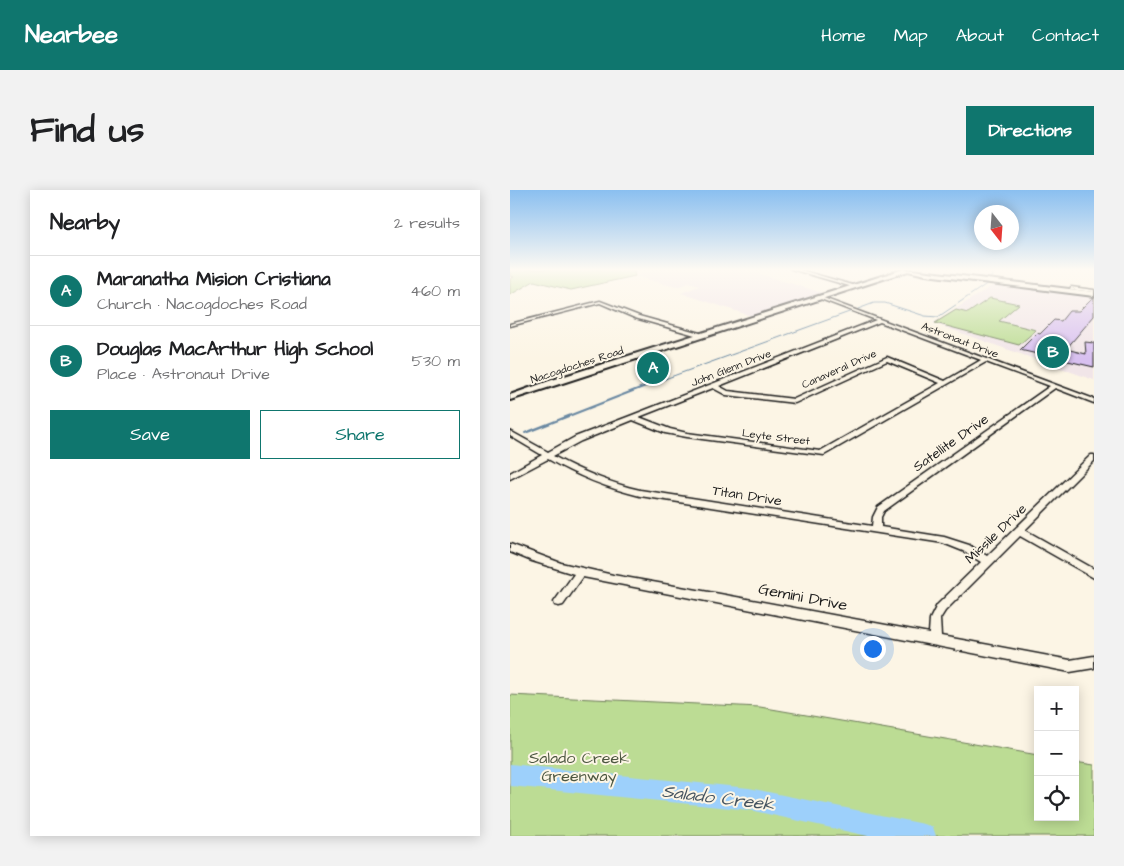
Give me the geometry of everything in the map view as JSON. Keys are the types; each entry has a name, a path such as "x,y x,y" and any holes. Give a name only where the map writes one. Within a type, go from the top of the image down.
{"main road":[{"name":"Nacogdoches Road","path":"510,398 813,299"}],"street":[{"name":"Astronaut Drive","path":"826,299 1094,401"},
{"path":"510,325 600,302 637,317 672,326 691,336 698,336"},
{"name":"John Glenn Drive","path":"510,476 578,439 880,320"},
{"name":"Canaveral Drive","path":"713,385 726,393 795,401 887,359 945,384"},
{"name":"Leyte Street","path":"632,417 668,431 687,435 821,453 986,360"},
{"name":"Satellite Drive","path":"876,530 877,517 881,509 1054,386"},
{"name":"Titan Drive","path":"510,433 586,477 625,490 951,542 966,548 987,561"},
{"name":"Missile Drive","path":"935,640 935,619 937,613 987,561 1094,457"},
{"path":"1019,531 1094,574"},
{"name":"Gemini Drive","path":"510,548 536,560 581,572 1070,666 1093,663"},
{"path":"558,602 581,572"}],"shaded area":[{"path":"700,299 804,299 751,316"},
{"path":"971,299 1094,299 1094,380 933,323"}],"green space":[{"path":"988,299 1019,304 999,321 1036,330 1019,345 935,323 956,310 968,313"},
{"name":"Salado Creek Greenway","path":"510,695 760,707 1034,754 1034,821 1079,821 1079,763 1094,765 1094,836 510,836"}],"building":[{"path":"1091,299 1094,299 1094,316 1066,349 1086,354 1085,342 1094,343 1094,367 1020,350 1054,320 1061,321 1069,311 1079,311"}],"waterway":[{"path":"858,309 874,303 885,303 925,316 938,317 964,299"},
{"path":"662,380 852,311"},
{"path":"525,433 666,378"},
{"name":"Salado Creek","path":"510,775 749,799 924,836"}],"place":[{"name":"Douglas MacArthur High School","path":"1053,352"},
{"name":"Maranatha Mision Cristiana","path":"653,368"}]}
